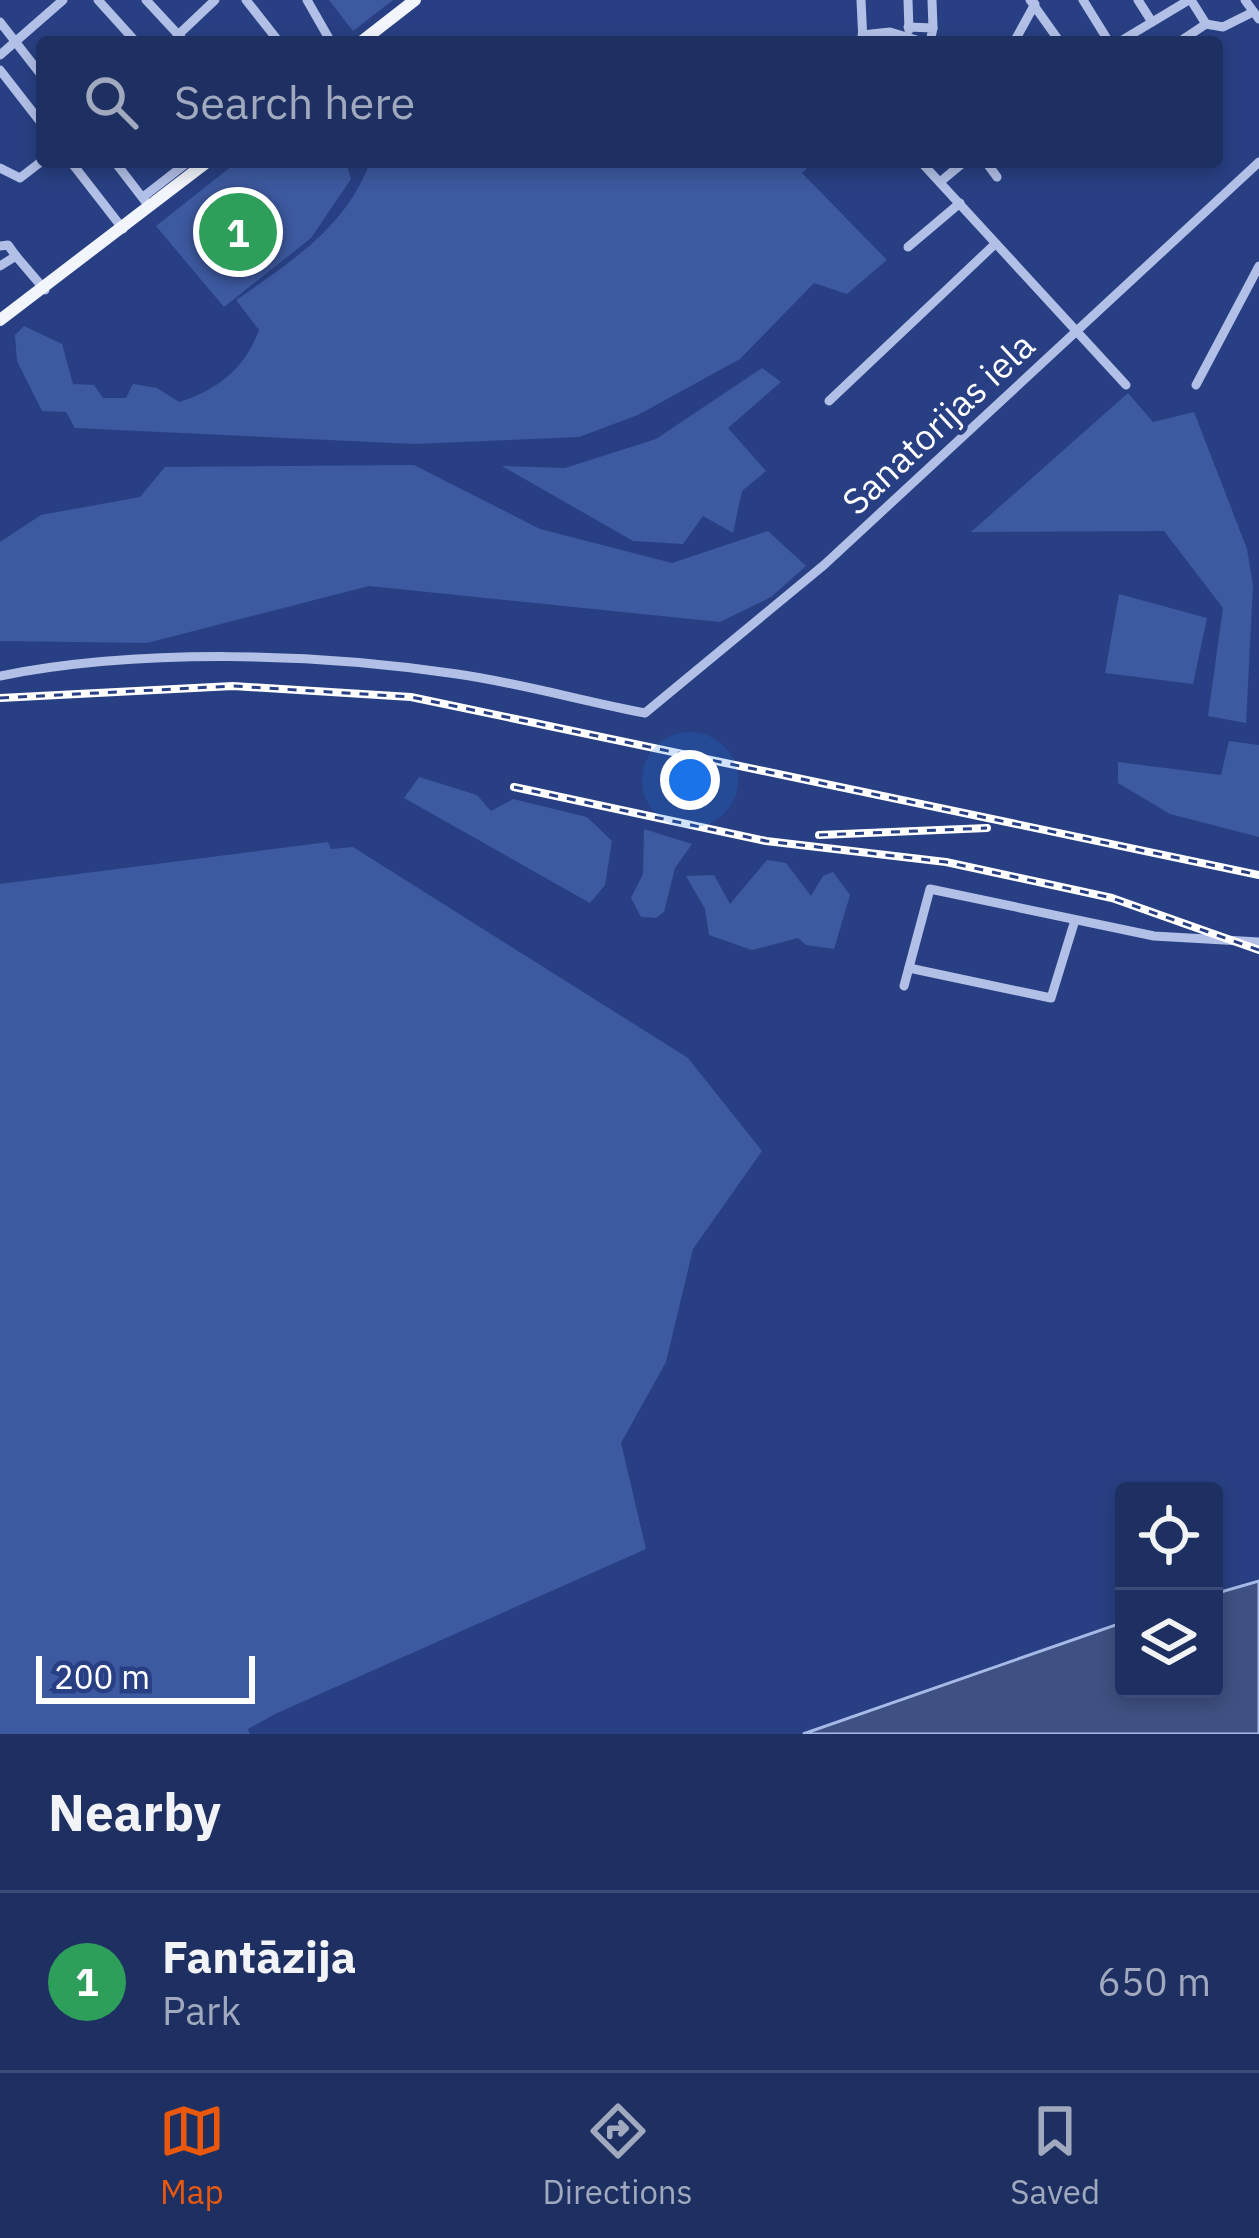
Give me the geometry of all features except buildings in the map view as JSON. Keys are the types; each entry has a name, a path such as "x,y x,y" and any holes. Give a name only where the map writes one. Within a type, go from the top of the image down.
{"main road":[{"path":"369,36 415,0"},
{"path":"0,320 123,229 146,202 198,168"}],"street":[{"path":"0,55 63,0"},
{"path":"98,0 131,36"},
{"path":"146,0 178,36"},
{"path":"184,36 215,0"},
{"path":"246,0 274,36"},
{"path":"307,0 328,36"},
{"path":"861,0 863,36"},
{"path":"908,0 904,35 933,28"},
{"path":"930,36 932,0"},
{"path":"1083,0 1105,36"},
{"path":"1138,0 1152,22"},
{"path":"1129,36 1190,0 1206,24"},
{"path":"1188,36 1206,24 1223,27 1256,15 1245,0"},
{"path":"1017,36 1032,2"},
{"path":"1032,2 1056,36"},
{"path":"0,22 36,68"},
{"path":"0,70 36,116"},
{"name":"Sanatorijas iela","path":"0,676 40,668 224,658 332,662 457,674 645,713 829,561 1259,162"},
{"path":"1,172 20,178 36,166"},
{"path":"76,168 123,229"},
{"path":"120,168 146,202 182,168"},
{"path":"927,168 1126,385"},
{"path":"940,182 957,168"},
{"path":"990,168 997,177"},
{"path":"908,247 960,203"},
{"path":"829,401 995,244"},
{"path":"0,246 8,245 45,290"},
{"path":"0,266 16,256"},
{"path":"1196,385 1259,266"},
{"path":"904,986 930,889 1154,936 1259,942"},
{"path":"909,968 1051,998 1075,920"}],"shaded area":[{"path":"329,0 393,0 353,31"},
{"path":"229,168 348,168 351,179 311,238 224,307 156,226"},
{"path":"367,168 807,168 802,173 887,260 847,294 814,283 740,359 638,415 579,437 414,444 75,428 66,412 42,411 17,361 15,335 24,326 62,344 73,384 94,385 103,398 126,398 133,384 157,388 179,402 218,384 246,356 259,330 236,300 315,241 360,185"},
{"path":"762,368 781,382 728,428 766,471 742,491 733,533 703,516 683,544 633,541 502,466 565,468 656,439"},
{"path":"1128,393 1153,422 1194,412 1247,549 1253,586 1246,723 1208,716 1223,608 1164,531 971,532"},
{"path":"414,465 540,529 672,563 768,531 806,566 771,597 720,622 369,586 147,643 0,641 0,542 41,515 140,497 165,467"},
{"path":"1119,594 1207,618 1193,684 1105,673"},
{"path":"1229,741 1259,745 1259,837 1170,814 1118,783 1118,762 1221,775"},
{"path":"419,777 477,795 491,811 513,799 587,817 612,841 605,885 590,903 404,798"},
{"path":"644,829 692,844 675,868 664,912 656,918 641,917 631,898 643,874"},
{"path":"328,842 331,849 353,847 688,1058 762,1151 693,1249 666,1362 621,1443 646,1549 275,1714 248,1729 250,1734 0,1734 0,884"},
{"path":"767,860 786,863 811,896 823,876 833,872 850,895 834,949 806,945 798,938 752,950 709,935 705,909 686,876 714,875 730,904"},
{"path":"1259,1581 1259,1734 803,1734 1115,1625 1115,1698 1223,1698 1223,1591"}],"railway":[{"path":"0,698 233,686 411,697 1259,875"},
{"path":"514,787 766,841 946,862 1112,898 1259,950"},
{"path":"819,835 987,828"}],"place":[{"name":"Fantāzija","path":"238,232"}]}
